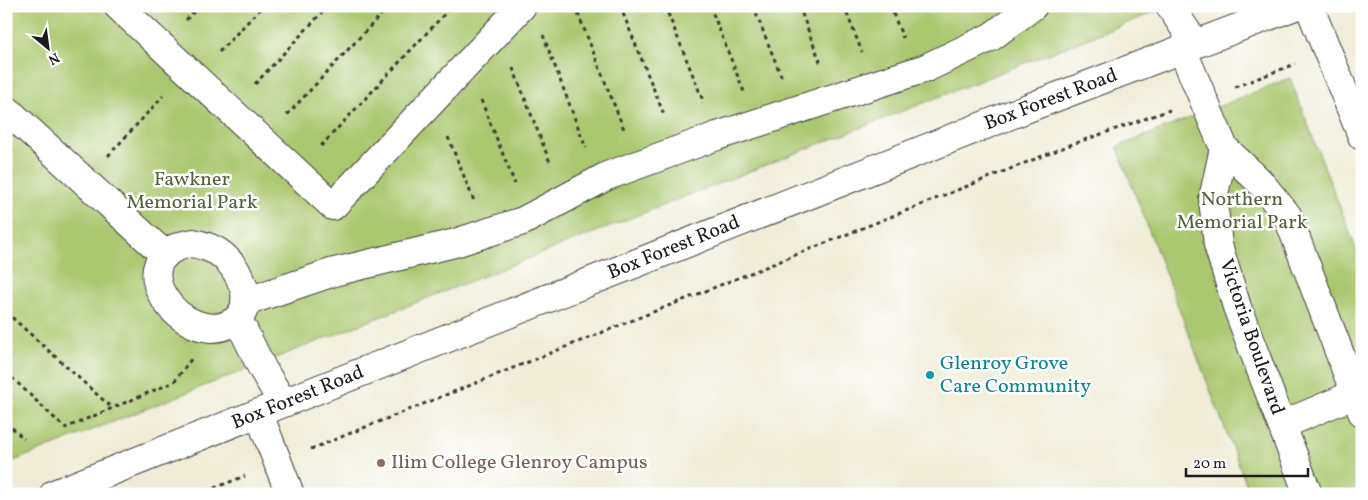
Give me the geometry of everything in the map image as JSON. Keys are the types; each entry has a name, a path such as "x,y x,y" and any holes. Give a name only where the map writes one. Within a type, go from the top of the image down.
{"street":[{"path":"118,6 333,206 522,6"},
{"path":"290,494 278,462 271,408 262,368 241,311 245,288 229,262 219,252 206,246 193,243 182,245 165,255 158,266 156,279 161,294 176,311 195,325 213,330 227,326 241,311 334,272 405,257 486,233 528,218 599,180 678,150 926,68 991,37 1033,6"},
{"path":"1170,6 1188,47 1203,99 1224,148 1258,181 1287,215 1358,403 1282,425"},
{"name":"Box Forest Road","path":"54,494 1295,6"},
{"path":"1309,6 1362,136"},
{"path":"6,109 165,255"},
{"name":"Victoria Boulevard","path":"1224,148 1213,200 1218,245 1237,307 1308,494"}],"path":[{"path":"85,180 191,74 263,6"},
{"path":"230,110 328,6"},
{"path":"263,141 389,6"},
{"path":"297,172 452,6"},
{"path":"575,6 638,165"},
{"path":"620,6 678,150"},
{"path":"665,6 717,136"},
{"path":"710,6 757,124"},
{"path":"754,6 795,111"},
{"path":"799,6 833,99"},
{"path":"844,6 874,85"},
{"path":"498,30 565,198"},
{"path":"543,34 599,180"},
{"path":"199,494 1070,145 1203,99 1328,51"},
{"path":"467,64 528,218"},
{"path":"434,99 486,233"},
{"path":"6,312 112,408"},
{"path":"6,372 65,428 174,382 213,330"},
{"path":"6,422 24,439"}],"green space":[{"name":"Fawkner Memorial Park","path":"6,6 1170,6 6,464"},
{"name":"Northern Memorial Park","path":"1290,78 1362,264 1362,494 1250,494 1117,147"}],"place":[{"name":"Glenroy Grove Care Community","path":"930,375"},
{"name":"Ilim College Glenroy Campus","path":"381,463"}]}
